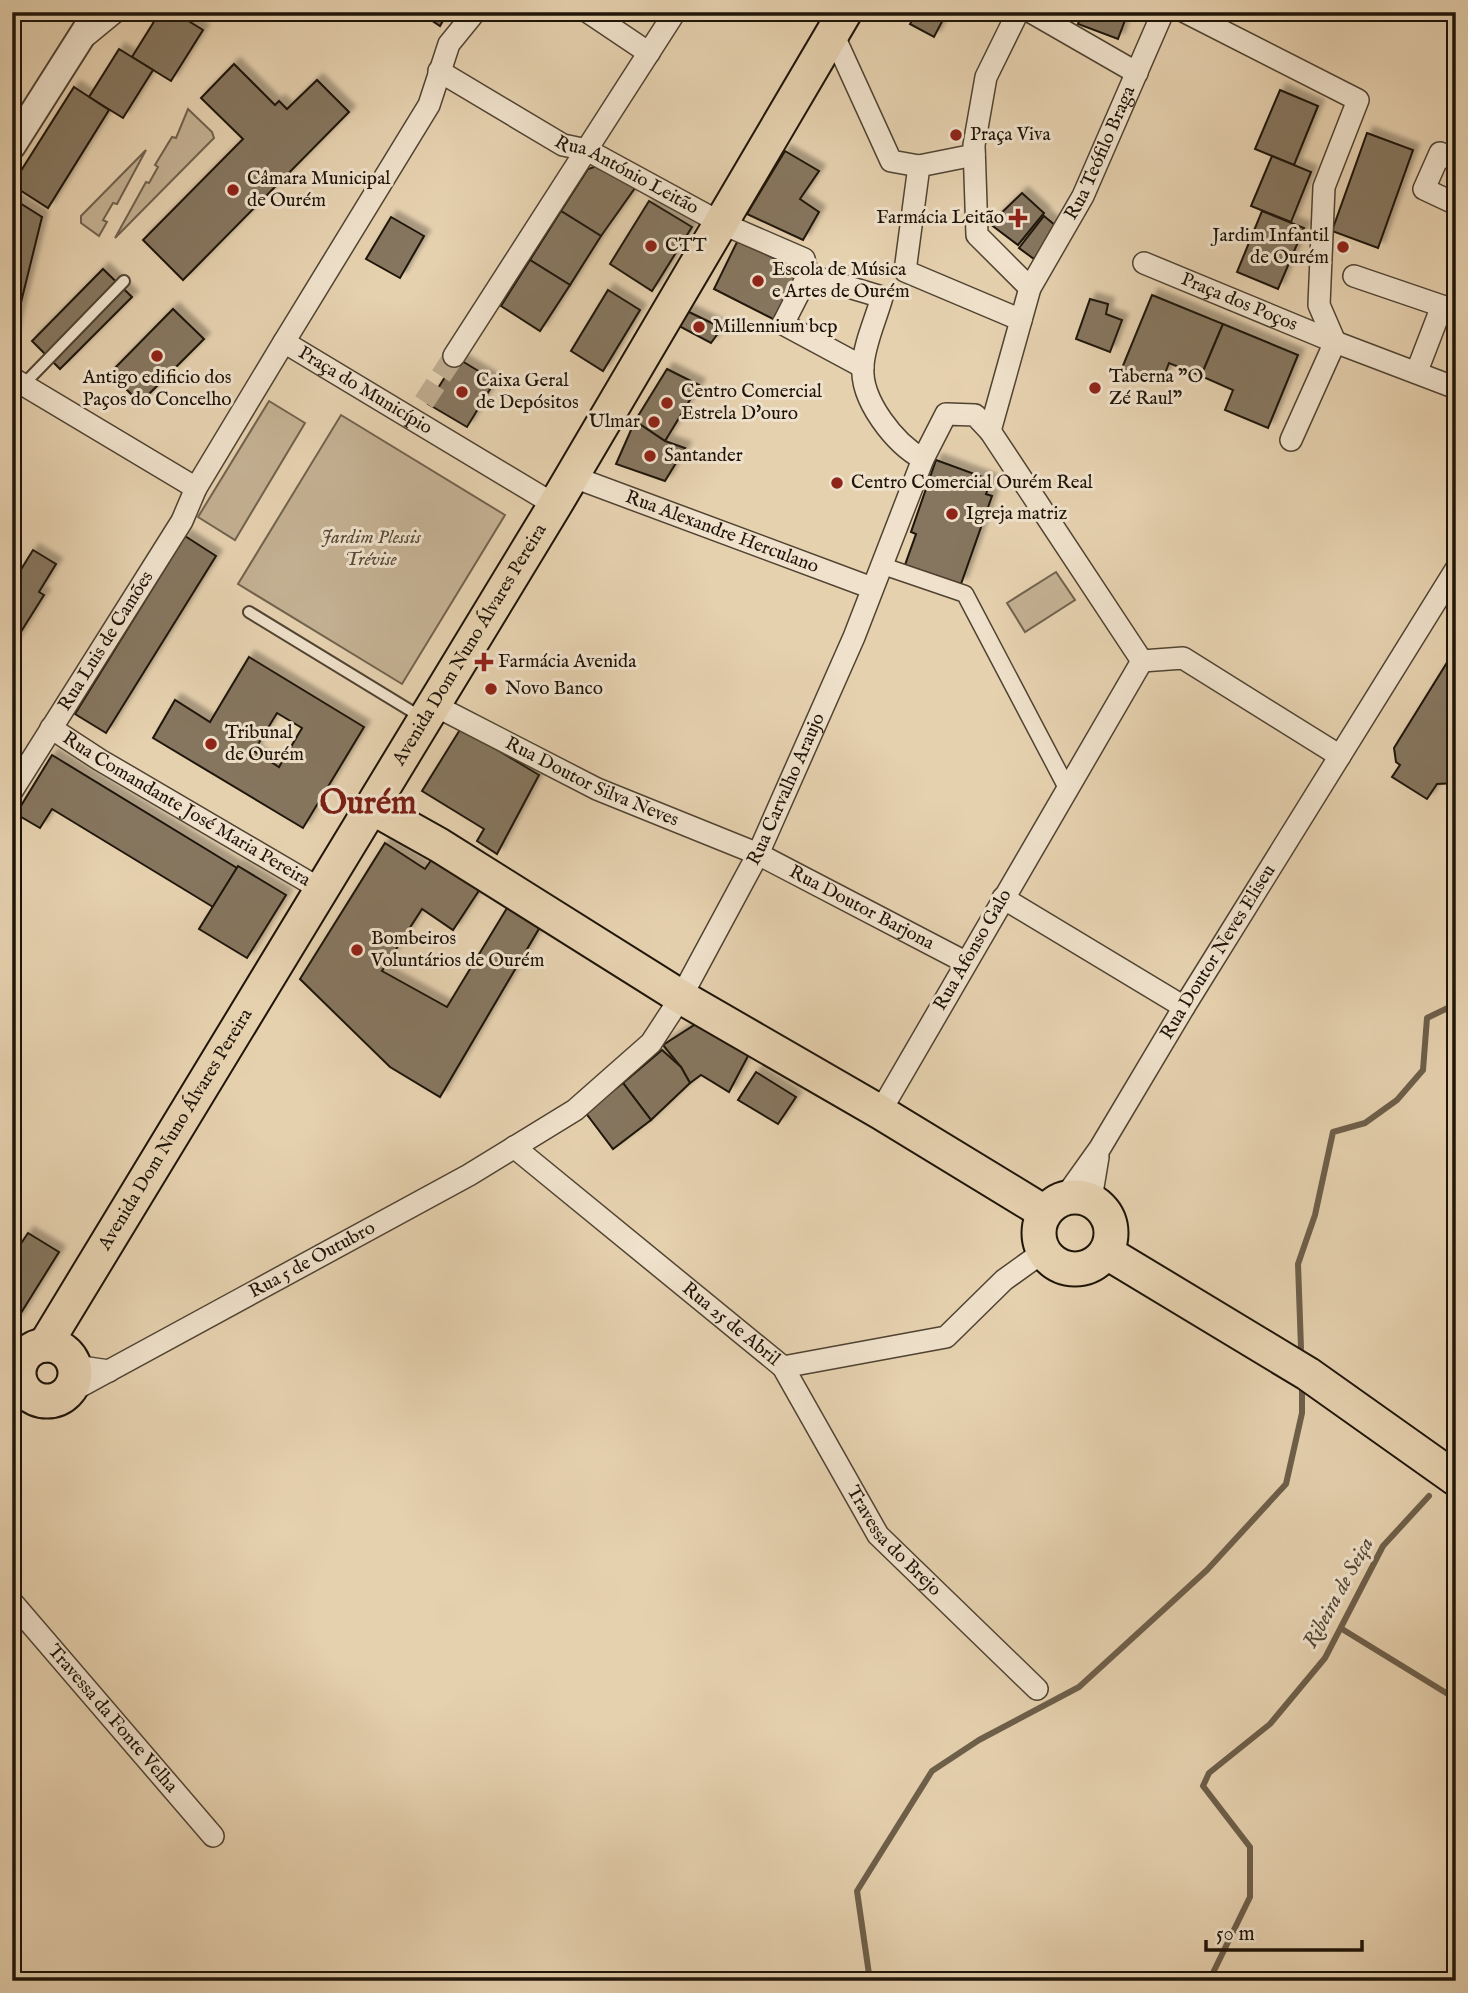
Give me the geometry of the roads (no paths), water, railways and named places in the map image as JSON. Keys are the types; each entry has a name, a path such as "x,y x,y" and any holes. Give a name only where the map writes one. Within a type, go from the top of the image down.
{"main road":[{"name":"Avenida Dom Nuno Álvares Pereira","path":"37,1375 66,1310 373,808 427,711 555,505 839,23"},
{"path":"373,808 450,852 681,997 880,1112 1066,1203 1106,1213 1111,1232 1106,1252 1087,1268 1062,1268 1043,1252 1037,1232 1066,1203"},
{"path":"1106,1252 1308,1374 1456,1479"}],"street":[{"path":"12,146 83,38 97,12"},
{"path":"83,38 115,12"},
{"path":"284,342 429,105 449,44 475,12"},
{"path":"588,12 649,53"},
{"path":"454,356 675,12"},
{"path":"1018,12 986,77 974,155 977,235 1030,288"},
{"path":"1031,12 1137,73"},
{"name":"Rua Teófilo Braga","path":"990,431 1030,288 1083,196 1163,12"},
{"path":"1185,12 1357,100 1324,187 1319,304 1335,342 1291,440"},
{"path":"839,23 891,161 919,166 974,155"},
{"name":"Rua António Leitão","path":"439,71 563,145 587,150 721,223 804,259 808,275"},
{"path":"1456,161 1440,153 1424,189 1456,204"},
{"path":"919,166 905,271 882,297 863,367 872,406 905,449 923,458"},
{"name":"Praça dos Poços","path":"1144,263 1335,342 1417,370 1456,387"},
{"path":"905,271 1021,320"},
{"path":"863,367 783,324 808,275 882,297"},
{"path":"1354,276 1442,306 1417,370"},
{"name":"Praça do Município","path":"196,488 284,342 418,411 555,505"},
{"path":"17,381 196,488"},
{"name":"Rua Carvalho Araujo","path":"514,1147 575,1110 651,1043 681,997 758,853 854,637 923,458 946,414 975,415 990,431"},
{"path":"990,431 1142,661 1183,658 1340,757"},
{"name":"Rua Alexandre Herculano","path":"571,476 872,588"},
{"name":"Rua Luis de Camões","path":"12,791 182,521 196,488"},
{"path":"880,565 965,594 1067,788"},
{"name":"Rua Doutor Neves Eliseu","path":"1066,1203 1093,1175 1100,1148 1184,1007 1456,569"},
{"name":"Rua Afonso Galo","path":"880,1112 1142,661"},
{"name":"Rua Doutor Silva Neves","path":"427,711 597,789 758,853"},
{"name":"Rua Comandante José Maria Pereira","path":"51,728 322,890"},
{"name":"Rua Doutor Barjona","path":"758,853 965,962"},
{"path":"1003,898 1184,1007"},
{"name":"Rua 25 de Abril","path":"514,1147 783,1367 946,1337 1004,1280 1043,1252"},
{"name":"Rua 5 de Outubro","path":"37,1375 108,1371 469,1175 514,1147"},
{"name":"Travessa do Brejo","path":"783,1367 877,1535 1037,1689"},
{"name":"Travessa da Fonte Velha","path":"12,1602 213,1836"}],"lane":[{"path":"17,381 124,281"},
{"path":"249,612 427,711"}],"waterway":[{"path":"1301,1348 1298,1264 1315,1215 1333,1132 1365,1123 1397,1100 1423,1070 1427,1018 1456,1004"},
{"path":"870,1981 857,1891 932,1771 979,1740 1079,1687 1207,1570 1286,1484 1302,1413 1302,1391"},
{"name":"Ribeira de Seiça","path":"1209,1981 1250,1897 1250,1847 1203,1786 1209,1773 1270,1724 1325,1658 1383,1546 1429,1496"},
{"path":"1342,1629 1456,1699"}],"tunnel":[{"path":"424,402 454,356"}],"place":[{"name":"Praça Viva","path":"956,135"},
{"name":"Câmara Municipal de Ourém","path":"233,190"},
{"name":"Farmácia Leitão","path":"1018,218"},
{"name":"CTT","path":"651,246"},
{"name":"Jardim Infantil de Ourém","path":"1343,247"},
{"name":"Escola de Música e Artes de Ourém","path":"758,281"},
{"name":"Millennium bcp","path":"699,327"},
{"name":"Antigo edificio dos Paços do Concelho","path":"157,356"},
{"name":"Taberna \"O Zé Raul\"","path":"1095,388"},
{"name":"Caixa Geral de Depósitos","path":"462,392"},
{"name":"Centro Comercial Estrela D'ouro","path":"667,403"},
{"name":"Ulmar","path":"654,422"},
{"name":"Santander","path":"650,456"},
{"name":"Centro Comercial Ourém Real","path":"837,483"},
{"name":"Igreja matriz","path":"952,514"},
{"name":"Farmácia Avenida","path":"484,662"},
{"name":"Novo Banco","path":"491,689"},
{"name":"Tribunal de Ourém","path":"211,744"},
{"name":"Bombeiros Voluntários de Ourém","path":"357,950"}],"district":[{"name":"Ourém","path":"368,804"}],"park label":[{"name":"Jardim Plessis Trévise","path":"371,549"}]}
